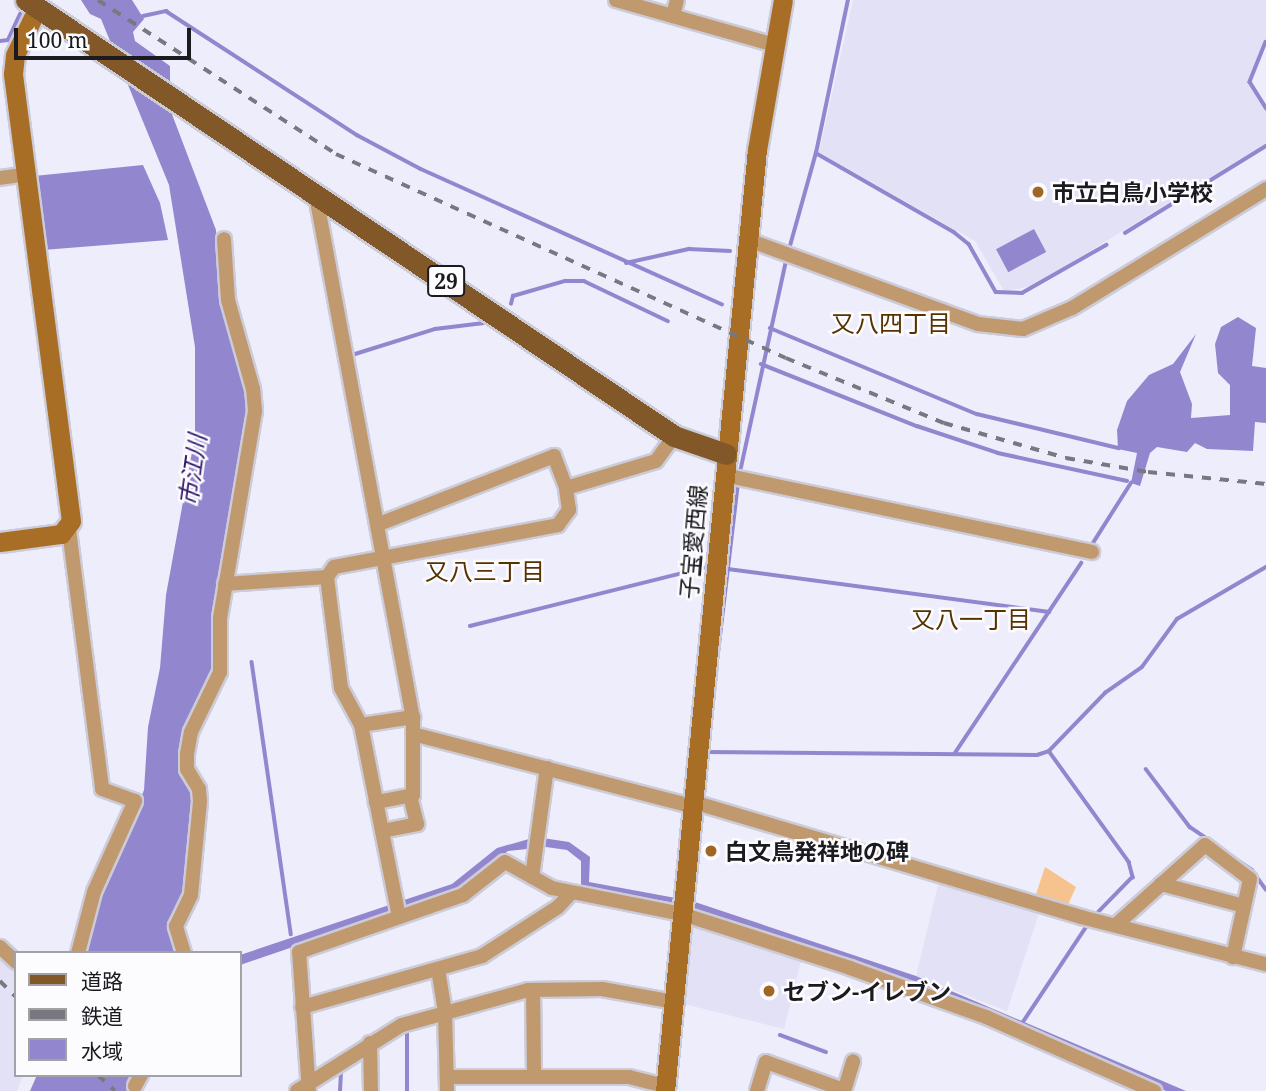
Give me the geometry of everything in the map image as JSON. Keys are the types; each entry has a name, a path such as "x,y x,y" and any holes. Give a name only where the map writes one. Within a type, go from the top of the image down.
{"main road":[{"name":"子宝愛西線","path":"666,1089 725,465 751,241 757,150 783,0"},
{"name":"29","path":"32,4 674,436 725,465"},
{"path":"0,542 69,530 71,521 12,65 32,4"}],"street":[{"path":"616,0 775,45"},
{"path":"673,16 677,0"},
{"path":"0,178 28,174"},
{"path":"751,241 978,324 1023,329 1072,307 1266,190"},
{"path":"316,196 413,717 410,796 417,824 382,831"},
{"path":"183,951 176,926 191,895 200,801 199,789 187,769 187,754 191,732 220,672 220,618 256,398 229,309 224,239"},
{"path":"566,488 656,461 674,436"},
{"path":"379,524 554,456 566,488 569,510 558,525 334,567 327,577 341,688 361,725 398,910"},
{"path":"725,465 1092,552"},
{"path":"69,530 103,789 135,801 94,892 79,951"},
{"path":"225,584 327,577"},
{"path":"361,725 413,717"},
{"path":"412,734 692,804 1233,957 1266,964"},
{"path":"532,877 547,768"},
{"path":"376,802 410,796"},
{"path":"1117,924 1205,845 1250,879 1233,957"},
{"path":"309,1085 299,952 398,910 463,895 505,862 570,894 683,907 986,1017 1153,1091"},
{"path":"1161,884 1244,906"},
{"path":"302,1007 482,956 558,907 570,894"},
{"path":"0,947 14,960"},
{"path":"438,969 445,1012 447,1084 534,1071 629,1077 666,1089"},
{"path":"297,1091 402,1025 533,990 602,989 674,1002"},
{"path":"533,990 534,1071"},
{"path":"370,1043 371,1091"},
{"path":"757,1091 765,1062 844,1091 853,1060"}],"shaded area":[{"name":"市立白鳥小学校","path":"853,0 1266,0 1266,40 1248,82 1266,112 1266,143 1033,286 1004,291 975,241 819,152"},
{"path":"1045,867 1076,887 1066,909 1034,900"},
{"path":"939,881 1040,910 1007,1011 916,976"},
{"path":"691,922 802,957 784,1029 680,1003"},
{"path":"0,955 14,968 14,1077 22,1077 17,1091 0,1091"}],"water":[{"name":"市江川","path":"81,0 132,0 144,19 133,32 135,41 170,66 170,84 162,88 216,230 221,306 249,407 212,617 214,669 185,736 194,798 184,898 171,919 169,934 176,951 87,951 99,902 144,790 148,727 160,668 166,595 195,436 195,347 169,185 101,19 90,14"},
{"path":"143,165 160,203 168,240 43,250 34,176"},
{"path":"1034,229 1046,252 1008,272 996,249"},
{"path":"1238,317 1256,328 1252,366 1266,368 1266,423 1255,422 1253,451 1207,449 1195,443 1187,452 1157,447 1150,453 1140,486 1131,483 1137,453 1118,449 1117,430 1127,401 1149,375 1173,364 1196,334 1180,372 1192,404 1191,418 1230,415 1230,385 1218,373 1215,344 1221,327"},
{"path":"536,837 569,842 590,857 589,882 692,901 916,976 1186,1091 1166,1091 988,1014 675,903 581,887 581,861 567,850 546,847 508,851 460,890 242,964 242,954 452,884 497,848"},
{"path":"36,1077 135,1077 127,1091 30,1091"}],"waterway":[{"path":"790,246 816,153 848,0"},
{"path":"143,16 166,11 357,135 421,169 722,304"},
{"path":"0,41 8,40 20,14"},
{"path":"1266,42 1250,82 1266,108"},
{"path":"1125,233 1266,146"},
{"path":"816,153 954,232 969,244 996,292 1022,293 1106,245"},
{"path":"626,263 689,249 730,251"},
{"path":"740,472 786,261"},
{"path":"511,304 513,296 565,281 584,281 668,321"},
{"path":"352,355 435,329 484,323"},
{"path":"770,328 977,414 1119,448"},
{"path":"761,364 917,426 998,453 1127,481"},
{"path":"1093,543 1131,483"},
{"path":"718,653 738,484"},
{"path":"955,753 1081,563"},
{"path":"470,626 706,567"},
{"path":"707,752 1037,755 1049,751 1105,693 1142,667 1177,619 1266,567"},
{"path":"728,569 1049,612"},
{"path":"252,662 291,934"},
{"path":"713,702 717,666"},
{"path":"1049,751 1129,862 1133,877 1095,916"},
{"path":"1146,769 1190,827 1209,840"},
{"path":"1224,851 1252,870 1266,889"},
{"path":"1023,1022 1088,924"},
{"path":"407,1031 407,1091"},
{"path":"780,1035 826,1052"},
{"path":"340,1091 341,1070"}],"railway":[{"path":"98,0 336,154 786,358 944,423 1066,458 1148,472 1266,484"},
{"path":"0,981 14,995"},
{"path":"100,1077 115,1091"}],"place":[{"name":"市立白鳥小学校","path":"1038,192"},
{"name":"白文鳥発祥地の碑","path":"711,851"},
{"name":"セブン-イレブン","path":"769,991"}],"district":[{"name":"又八四丁目","path":"891,323"},
{"name":"又八三丁目","path":"485,571"},
{"name":"又八一丁目","path":"971,619"}]}
